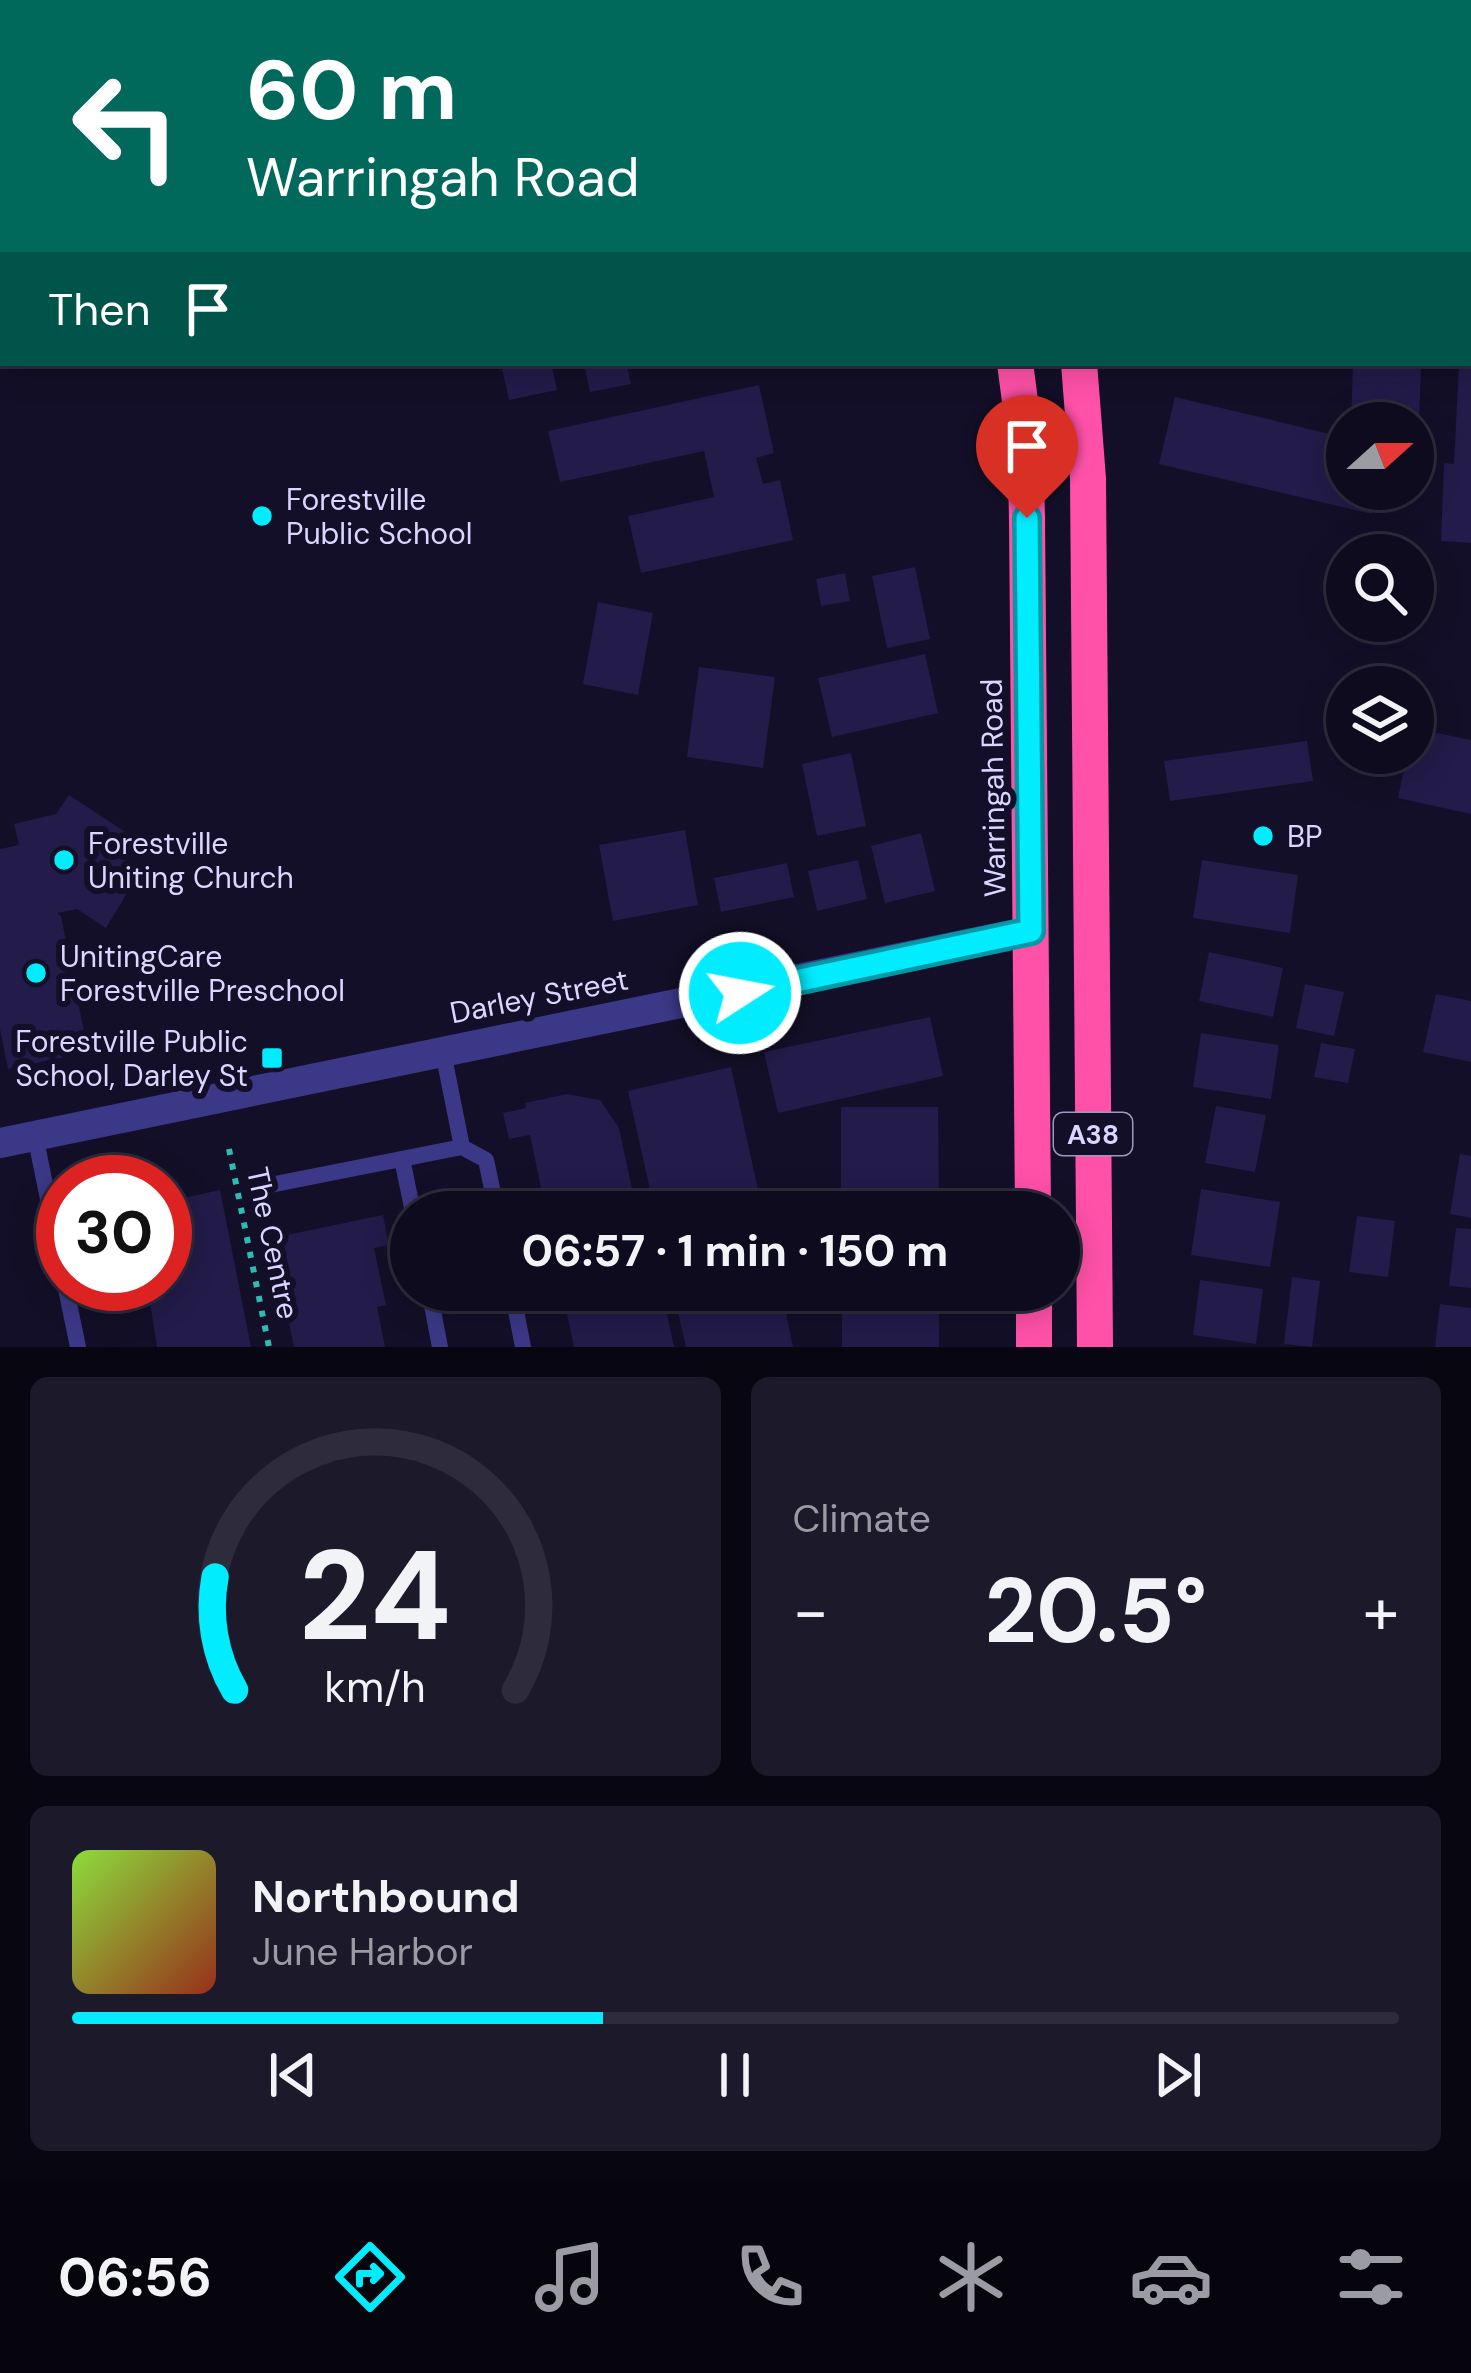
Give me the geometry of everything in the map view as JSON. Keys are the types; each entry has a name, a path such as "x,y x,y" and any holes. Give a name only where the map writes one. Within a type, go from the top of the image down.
{"highway":[{"name":"Warringah Road","path":"1015,366 1027,498 1033,1191"},
{"name":"A38","path":"1079,366 1088,479 1095,1347"},
{"name":"Darley Street","path":"1031,931 1091,920"},
{"path":"1034,1311 1034,1347"}],"street":[{"name":"Darley Street","path":"0,1142 1031,931"}],"lane":[{"path":"443,1052 462,1147"},
{"path":"35,1136 39,1155"},
{"path":"270,1185 462,1147 487,1160 493,1191"},
{"path":"402,1160 409,1191"},
{"path":"71,1311 78,1347"},
{"path":"433,1311 440,1347"},
{"path":"516,1311 523,1347"}],"path":[{"name":"The Centre","path":"229,1149 269,1347"}],"building":[{"path":"502,366 552,366 557,390 509,400"},
{"path":"585,366 627,366 631,384 590,392"},
{"path":"1353,366 1421,366 1420,402 1352,402"},
{"path":"1459,366 1471,366 1471,543 1441,541 1444,463 1454,464"},
{"path":"759,385 774,453 756,458 763,484 780,480 793,540 641,573 628,516 714,497 704,451 560,482 548,431"},
{"path":"1175,397 1326,433 1326,503 1159,464"},
{"path":"915,567 930,639 887,648 872,576"},
{"path":"845,573 850,601 821,606 816,579"},
{"path":"598,602 653,613 638,695 583,684"},
{"path":"925,654 938,713 832,737 818,678"},
{"path":"699,667 775,677 763,768 687,757"},
{"path":"1434,732 1471,740 1471,814 1398,798 1403,774 1434,774"},
{"path":"1307,741 1313,781 1170,801 1164,761"},
{"path":"851,753 866,826 817,836 802,764"},
{"path":"69,795 139,841 120,871 135,880 106,928 77,909 57,913 88,1052 8,1069 0,1029 0,849 19,845 14,824 56,814"},
{"path":"685,830 698,905 613,921 599,845"},
{"path":"921,833 935,891 885,903 871,846"},
{"path":"858,860 867,899 817,911 808,871"},
{"path":"1202,860 1298,875 1290,933 1193,918"},
{"path":"787,863 794,897 721,912 714,878"},
{"path":"1209,952 1283,968 1273,1017 1199,1001"},
{"path":"1305,984 1344,992 1334,1036 1296,1028"},
{"path":"1436,994 1471,1001 1471,1062 1423,1052"},
{"path":"930,1017 943,1076 778,1113 764,1052"},
{"path":"1201,1033 1279,1045 1271,1099 1193,1087"},
{"path":"1321,1043 1355,1049 1348,1083 1314,1077"},
{"path":"731,1067 758,1191 650,1191 628,1091"},
{"path":"567,1094 600,1100 619,1128 632,1191 542,1191 530,1135 509,1139 503,1113 526,1108 525,1103"},
{"path":"1216,1106 1266,1115 1255,1172 1205,1163"},
{"path":"841,1107 938,1107 939,1191 841,1191"},
{"path":"1460,1154 1471,1156 1471,1218 1450,1214"},
{"path":"1201,1189 1280,1202 1270,1267 1191,1255"},
{"path":"220,1190 251,1347 157,1347 151,1311 192,1311 192,1196"},
{"path":"383,1215 389,1245 374,1248 386,1305 377,1307 385,1347 294,1347 272,1238"},
{"path":"1357,1216 1395,1221 1388,1277 1349,1272"},
{"path":"1456,1228 1471,1229 1471,1288 1449,1286"},
{"path":"1292,1277 1320,1281 1312,1347 1284,1344"},
{"path":"1200,1280 1263,1289 1256,1344 1193,1335"},
{"path":"1440,1304 1471,1308 1471,1347 1435,1347"},
{"path":"566,1311 666,1311 674,1347 574,1347"},
{"path":"678,1311 785,1311 793,1347 686,1347"},
{"path":"842,1311 939,1311 939,1347 842,1347"}],"place":[{"name":"Forestville Public School","path":"262,516"},
{"name":"BP","path":"1263,836"},
{"name":"Forestville Uniting Church","path":"64,860"},
{"name":"UnitingCare Forestville Preschool","path":"36,973"},
{"name":"Forestville Public School, Darley St","path":"272,1058"}],"route":[{"path":"740,993 1031,931 1027,518"}]}
